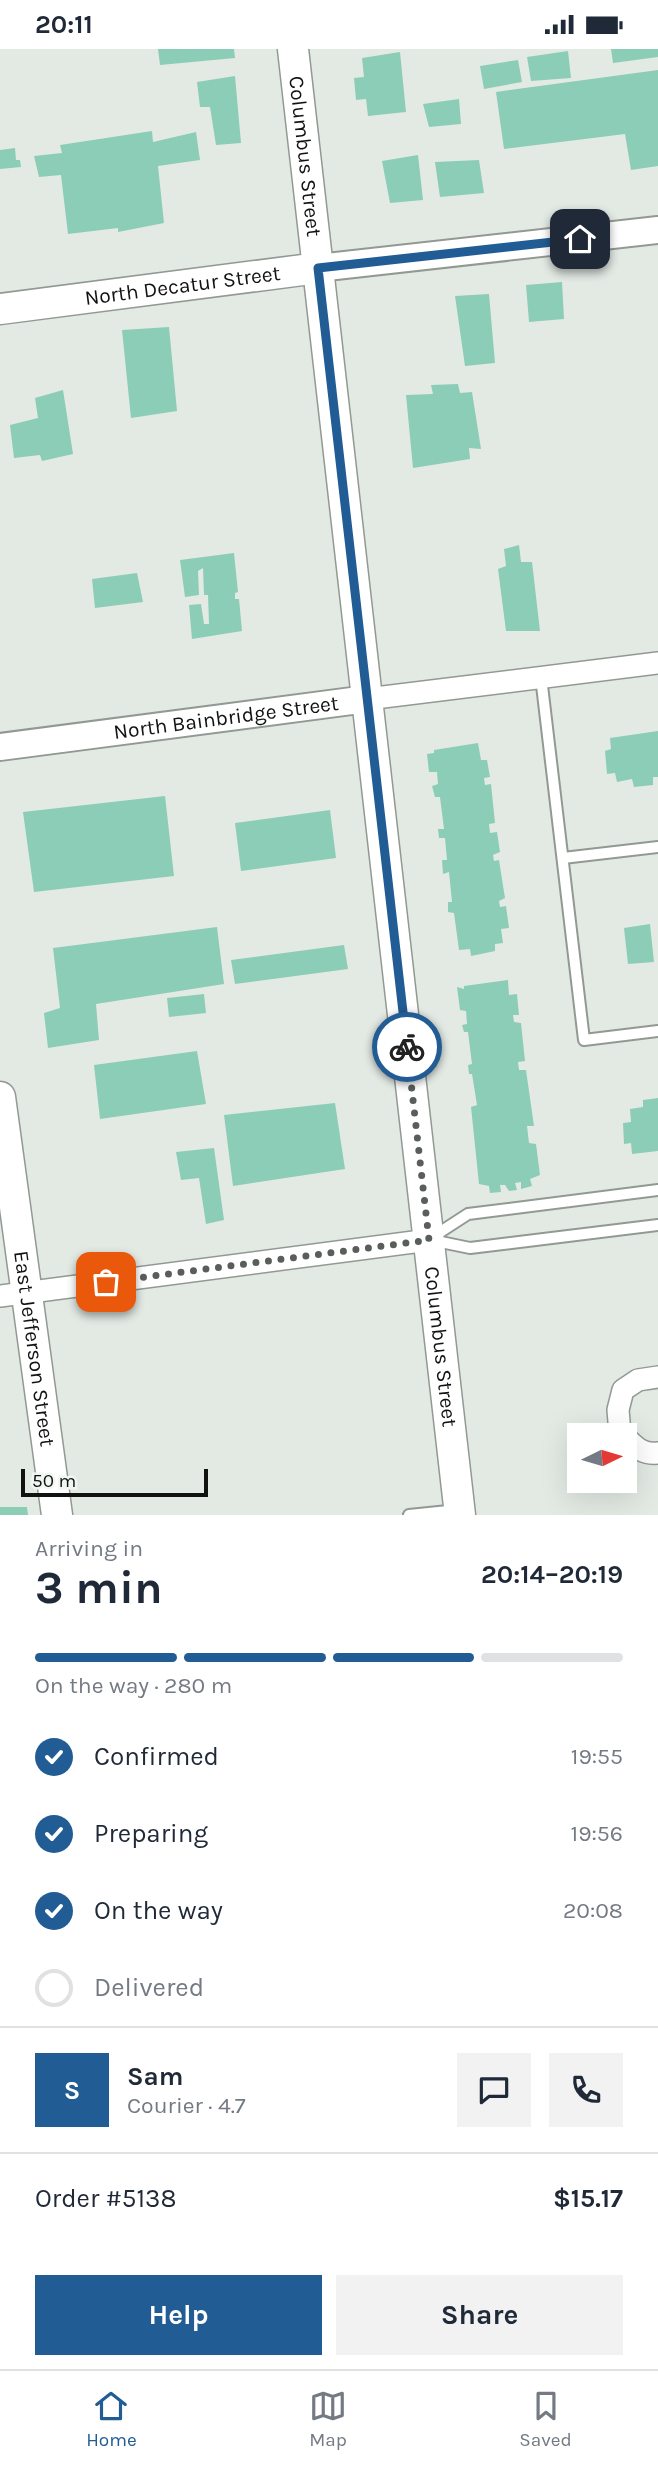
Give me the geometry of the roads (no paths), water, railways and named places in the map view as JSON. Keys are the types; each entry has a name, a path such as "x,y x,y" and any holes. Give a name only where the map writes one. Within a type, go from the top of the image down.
{"main road":[{"name":"Columbus Street","path":"293,49 460,1513"},
{"name":"North Decatur Street","path":"0,309 318,268"},
{"name":"East Jefferson Street","path":"0,1097 13,1294 57,1515"}],"street":[{"name":"North Decatur Street","path":"318,268 658,230"},
{"name":"North Bainbridge Street","path":"0,747 658,663"},
{"path":"13,1294 429,1240"},
{"path":"619,1423 618,1410 623,1390 638,1380 658,1377"},
{"path":"637,1448 649,1454 658,1453"}],"lane":[{"path":"541,677 584,1040 658,1031"},
{"path":"563,858 658,847"},
{"path":"429,1240 468,1214 658,1190"},
{"path":"429,1240 470,1248 658,1225"},
{"path":"409,1515 460,1513"}]}
